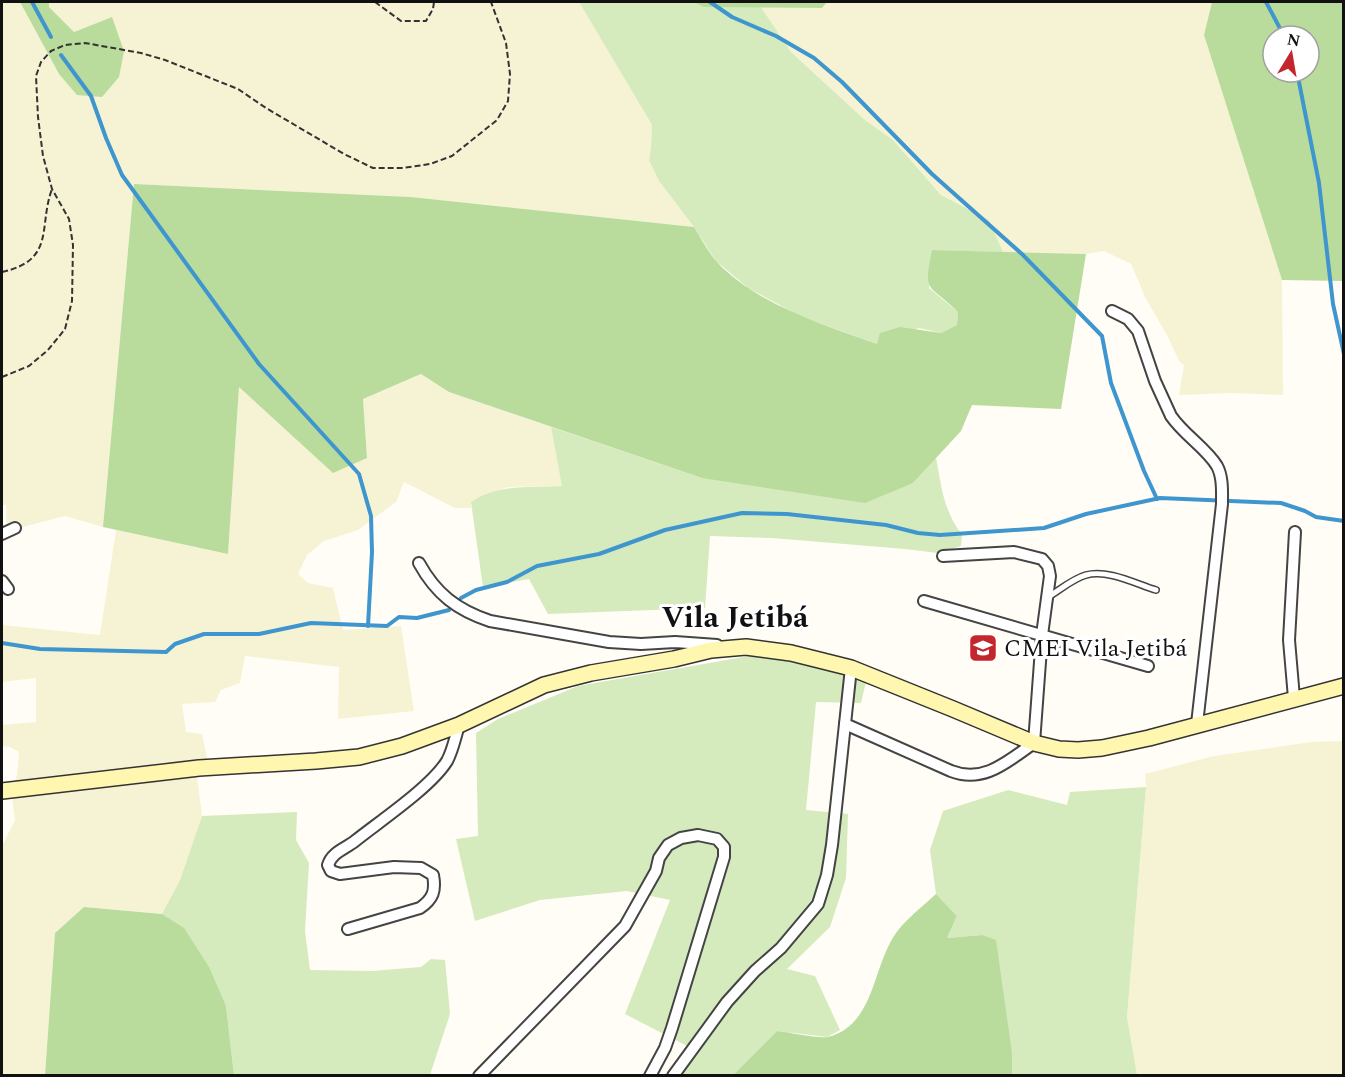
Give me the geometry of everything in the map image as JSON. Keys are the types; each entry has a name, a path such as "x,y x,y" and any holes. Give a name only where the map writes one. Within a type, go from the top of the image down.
{"street":[{"path":"1112,311 1133,324 1171,416 1180,430 1217,466 1221,478 1222,504 1197,724"},
{"path":"2,534 15,528"},
{"path":"1294,698 1289,640 1295,532"},
{"path":"943,556 1014,552 1042,559 1048,566 1050,576 1042,635 1034,743"},
{"path":"419,564 435,587 453,604 472,615 490,621 609,642 641,644 675,642 791,653 851,668 1034,743 1059,749 1102,748 1344,686"},
{"path":"924,601 1148,666"},
{"path":"2,791 199,768 358,757 402,746 459,725 544,685 591,672 651,663 711,650 746,647"},
{"path":"673,1076 727,1002 755,970 781,948 818,904 832,845 851,668"},
{"path":"845,724 962,775 976,776 993,771 1034,743"},
{"path":"348,929 420,908 430,901 436,887 433,875 421,867 394,867 340,874 331,871 328,865 330,857 352,843 439,771 452,750 459,725"},
{"path":"479,1076 625,926 656,871 659,858 668,845 681,838 709,836 717,839 724,847 724,857 672,1028 665,1048 650,1076"}],"lane":[{"path":"1048,597 1073,581 1094,574 1106,575 1156,590"}],"path":[{"path":"375,2 401,21 426,21 434,2"},
{"path":"2,377 29,366 48,350 64,329 72,301 73,245 69,219 52,189 38,117 36,76 41,62 51,51 65,45 85,43 141,53 165,60 238,89 323,142 372,168 403,168 430,164 452,156 497,120 508,101 510,74 506,43 491,2"},
{"path":"2,272 30,260 44,240 48,200 52,189"}],"shaded area":[{"path":"2,2 20,2 59,74 112,17 74,32 49,7 49,2 579,2 652,125 649,160 659,181 694,227 411,197 134,184 103,527 65,516 7,531 6,505 2,505"},
{"path":"827,2 1212,2 1204,35 1282,280 1283,395 1230,393 1179,395 1184,365 1179,361 1146,299 1131,264 1104,251 1086,254 1003,252 989,220 941,195 893,140 865,120 791,52 761,7 822,8"},
{"path":"422,374 449,392 551,427 563,486 508,487 479,497 471,502 471,508 455,508 404,482 396,502 358,530 324,541 307,555 298,574 308,583 333,588 343,630 401,626 414,711 338,719 339,667 245,656 240,683 221,690 215,702 182,704 186,732 202,734 209,767 196,769 202,816 180,880 162,914 84,907 55,933 45,1075 2,1075 2,846 15,820 11,791 17,775 19,752 2,746 2,725 36,722 36,678 2,682 2,625 100,635 116,530 228,554 239,387 367,458 363,399"},
{"path":"1343,741 1343,1075 1137,1076 1127,1017 1146,787 1145,774 1214,756 1311,742"}],"green space":[{"path":"20,2 49,2 49,7 74,32 112,17 124,51 119,77 102,97 77,95 59,74"},
{"path":"579,2 693,2 703,7 761,7 791,52 865,120 893,140 941,195 989,220 1003,252 932,250 929,288 958,312 957,325 941,333 919,328 877,344 800,316 748,288 716,261 694,227 659,181 649,160 652,125"},
{"path":"693,2 827,2 822,8 703,7"},
{"path":"1212,2 1343,2 1343,281 1282,280 1204,35"},
{"path":"134,184 411,197 694,227 717,262 751,290 792,312 877,344 880,333 900,327 941,333 957,325 958,312 930,287 928,281 932,250 1086,254 1061,409 972,405 961,431 913,483 865,503 702,478 449,392 421,374 363,399 367,458 333,473 239,387 228,554 103,527"},
{"path":"551,427 702,478 913,483 936,458 947,507 962,535 961,546 938,553 772,538 710,536 705,608 548,614 529,579 483,587 471,502 503,489 562,486"},
{"path":"755,655 788,657 868,673 861,703 816,702 806,810 848,814 846,878 830,927 787,969 815,976 840,1030 827,1037 777,1031 733,1075 682,1075 687,1046 625,1014 670,900 627,891 540,900 475,921 456,839 478,836 476,733 498,719 578,686"},
{"path":"1146,787 1127,1017 1137,1075 1012,1075 1012,1053 982,935 947,938 957,916 936,894 930,850 943,811 1008,790 1067,805 1070,792"},
{"path":"297,812 296,840 309,863 305,931 310,970 372,971 421,967 431,959 445,960 450,1014 430,1075 234,1075 226,1006 184,929 162,914 180,880 202,816"},
{"path":"936,894 957,916 947,938 982,935 996,940 1012,1053 1012,1075 733,1075 777,1031 828,1037 843,1030 855,1020 864,1008 888,947 896,933"},
{"path":"84,907 162,914 184,928 209,967 226,1006 234,1075 45,1075 55,933"}],"waterway":[{"path":"32,2 51,37"},
{"path":"710,2 732,17 776,36 814,58 842,82 932,174 1023,255 1102,336 1111,383 1157,499"},
{"path":"1266,2 1278,24"},
{"path":"61,55 91,96 122,175 259,364 359,474 371,516 372,552 368,626"},
{"path":"1299,84 1319,183 1333,304 1344,354"},
{"path":"461,598 476,590 507,582 537,566 599,554 665,530 742,513 787,514 886,525 918,533 940,535 1044,528 1086,514 1160,498 1281,503 1316,517 1344,521"},
{"path":"2,643 40,649 166,652 175,644 204,634 259,634 311,623 387,626 399,617 417,618 449,610"}],"place":[{"name":"CMEI Vila Jetibá","path":"983,648"}],"district":[{"name":"Vila Jetibá","path":"735,617"}]}
